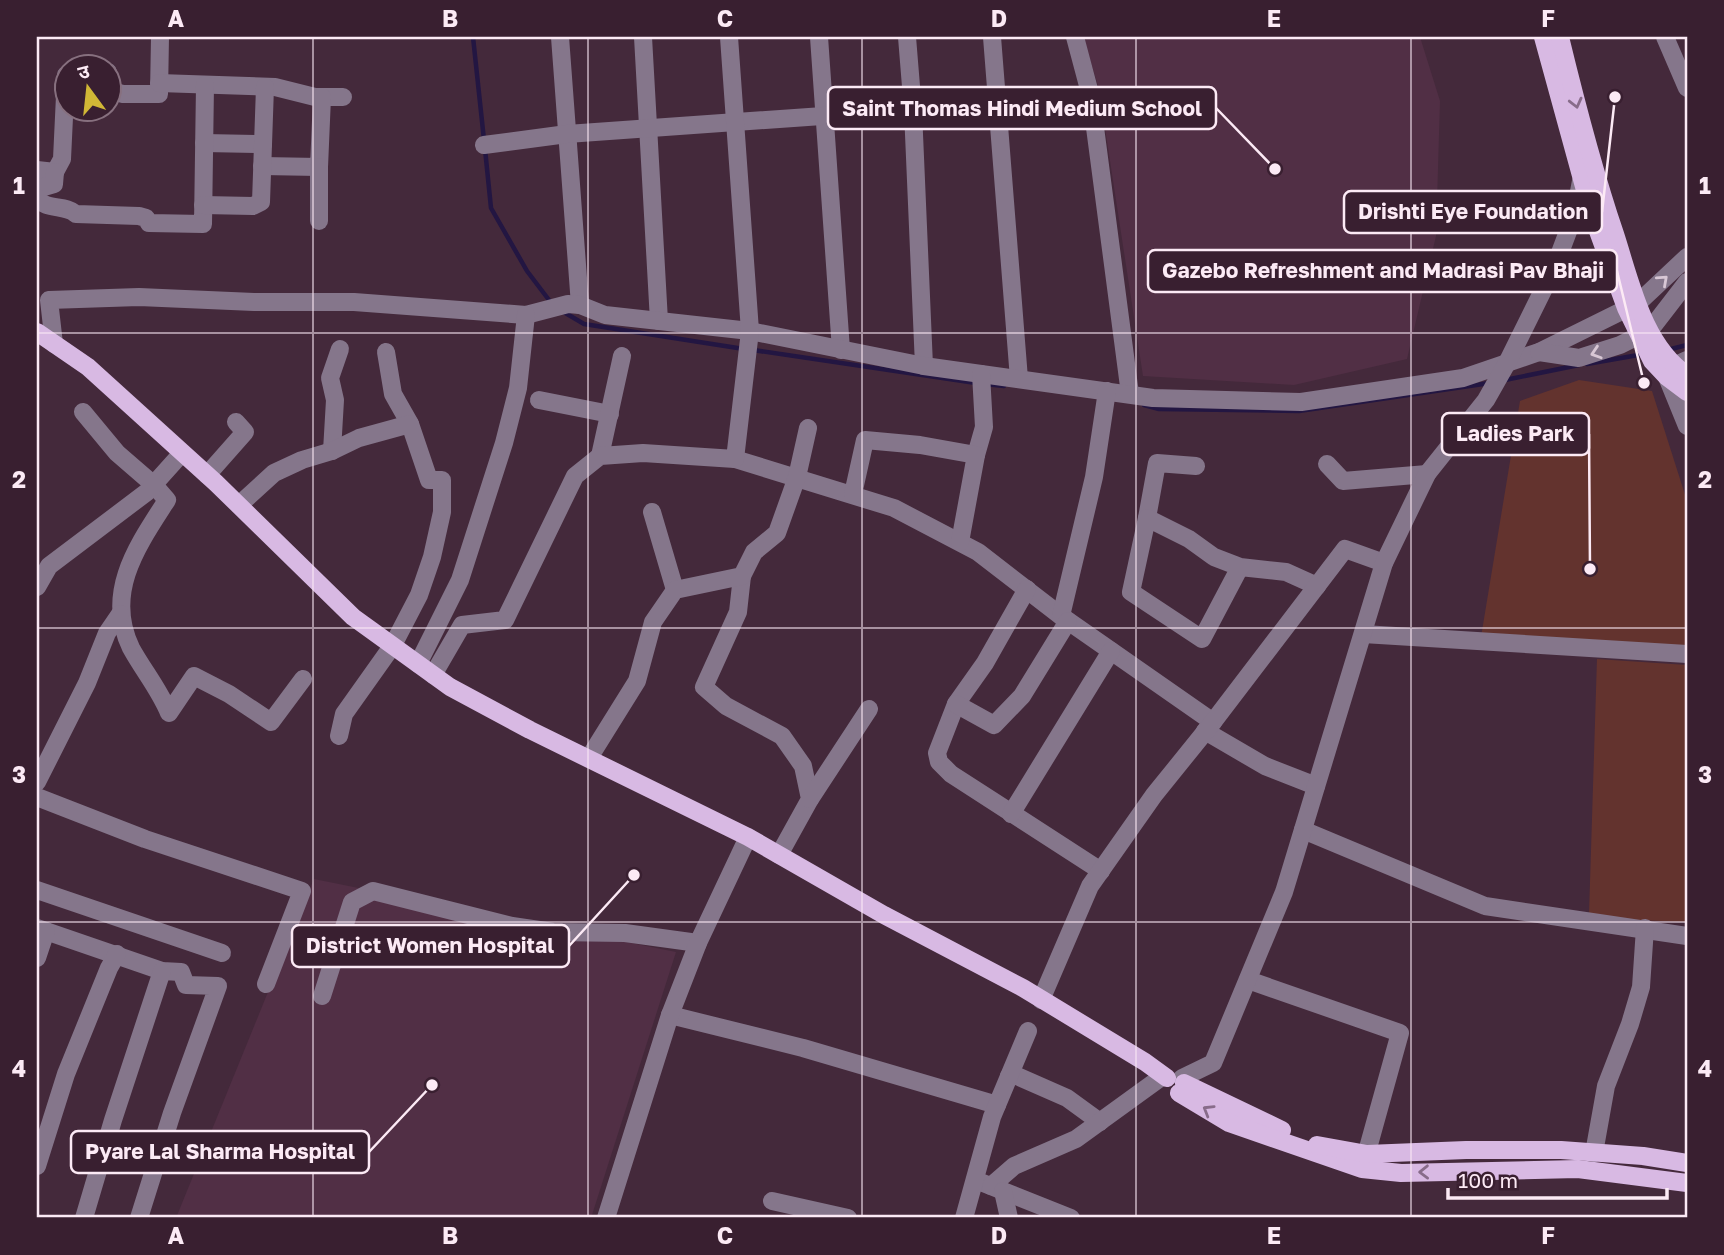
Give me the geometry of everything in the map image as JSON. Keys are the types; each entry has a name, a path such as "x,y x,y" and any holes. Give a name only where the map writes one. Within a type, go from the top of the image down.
{"main road":[{"path":"1543,37 1581,181 1632,305 1687,392"},
{"path":"1560,37 1590,159 1632,305"},
{"path":"37,332 88,367 239,505 353,617 450,687 748,837 884,915 1023,988 1175,1082 1315,1144 1401,1173 1578,1169 1687,1183"},
{"path":"1364,1162 1466,1150 1561,1150 1643,1156 1687,1163"}],"street":[{"path":"122,94 159,94 160,37"},
{"path":"560,37 574,305"},
{"path":"643,37 659,321"},
{"path":"729,37 750,331 735,459"},
{"path":"819,37 841,350"},
{"path":"907,37 913,111 924,366"},
{"path":"992,37 1019,379"},
{"path":"1075,37 1091,97 1130,394"},
{"path":"1665,37 1687,88"},
{"path":"159,83 265,87 322,97 343,97"},
{"path":"64,122 62,159 46,171 54,184 37,192 40,203 68,208 76,214 139,216 156,224 203,224 205,85"},
{"path":"203,205 253,206 261,202 265,87"},
{"path":"319,221 322,97"},
{"path":"484,145 567,134 1091,97"},
{"path":"204,143 263,144"},
{"path":"262,166 319,167"},
{"path":"964,1218 990,1185 1014,1166 1076,1139 1100,1122 1213,1063 1284,892 1384,563 1427,474 1486,400 1507,363 1555,266 1575,213 1581,181"},
{"path":"54,344 49,300 139,297 254,302 354,302 533,313 574,305 605,315 750,331 924,366 1019,379 1106,398 1130,394 1153,398 1301,402 1462,378 1539,352 1632,305 1687,257"},
{"path":"1687,282 1663,355 1687,426"},
{"path":"426,670 460,580 503,443 518,388 533,313"},
{"path":"1539,352 1579,358 1620,345 1663,355"},
{"path":"332,451 335,400 330,378 341,349"},
{"path":"339,736 344,714 393,645 419,594 432,557 442,512 442,480 429,480 410,424 393,394 386,352"},
{"path":"600,456 622,356"},
{"path":"960,542 976,454 984,427 981,374"},
{"path":"956,704 994,724 1023,696 1064,619 1094,477 1106,398"},
{"path":"540,400 610,414"},
{"path":"82,412 117,453 167,500 142,538 125,576 120,614 131,647 169,713 194,676 229,694 271,722 303,679"},
{"path":"207,475 245,432 236,422"},
{"path":"239,505 274,472 359,438 410,424"},
{"path":"808,428 797,477 777,533 754,552 742,576 738,612 704,687 726,706 782,736 803,766 810,799"},
{"path":"853,494 865,440 976,454"},
{"path":"37,587 43,562 148,492 182,453"},
{"path":"426,670 462,625 505,620 575,476 600,456 643,453 735,459 894,508 978,552 1064,619 1265,766 1317,786"},
{"path":"1196,466 1157,463 1131,592 1202,639 1240,567"},
{"path":"1327,464 1343,481 1427,474"},
{"path":"652,512 675,590"},
{"path":"1147,518 1189,539 1214,558 1240,567 1286,572 1317,586"},
{"path":"1041,1000 1090,886 1154,794 1345,550 1384,563"},
{"path":"589,758 637,681 653,622 675,590 742,576"},
{"path":"1027,589 985,663 956,704 937,753 939,762 951,774 1101,871"},
{"path":"37,782 87,683 107,633 120,614"},
{"path":"1363,634 1687,654"},
{"path":"1011,814 1111,651"},
{"path":"779,855 810,799 869,709"},
{"path":"37,797 145,839 302,891 265,985"},
{"path":"1303,830 1485,906 1687,936"},
{"path":"606,1218 670,1015 698,943 748,837"},
{"path":"37,890 222,953"},
{"path":"322,996 352,902 373,891 512,926 553,932 625,933 698,943"},
{"path":"1594,1153 1606,1086 1641,987 1645,928"},
{"path":"37,958 41,929 162,971 181,972 186,985 218,986 172,1113 139,1218"},
{"path":"37,1166 66,1074 108,968 117,954"},
{"path":"84,1218 162,971"},
{"path":"1248,980 1400,1033 1364,1162"},
{"path":"670,1015 827,1055 997,1105"},
{"path":"1009,1218 990,1185 997,1105 1028,1031"},
{"path":"1009,1076 1017,1076 1067,1098 1100,1122"},
{"path":"990,1185 1070,1218"},
{"path":"772,1201 848,1218"}],"shaded area":[{"path":"1083,37 1420,37 1440,101 1436,236 1407,359 1294,385 1143,376 1099,89"},
{"path":"1579,380 1652,391 1687,501 1687,646 1481,637 1520,401"},
{"path":"1597,659 1687,665 1687,922 1636,920 1589,914"},
{"path":"314,879 676,952 591,1218 176,1218"}],"waterway":[{"path":"473,37 484,140"},
{"path":"485,149 491,208 527,271 552,304"},
{"path":"562,311 584,324 744,349"},
{"path":"1667,350 1687,345"},
{"path":"753,350 976,383"},
{"path":"1587,364 1644,354"},
{"path":"1505,380 1579,365"},
{"path":"1144,405 1159,409 1299,411 1490,383"},
{"path":"985,384 1004,386"}],"place":[{"name":"Drishti Eye Foundation","path":"1615,97"},
{"name":"Saint Thomas Hindi Medium School","path":"1275,169"},
{"name":"Gazebo Refreshment and Madrasi Pav Bhaji","path":"1644,383"},
{"name":"Ladies Park","path":"1590,569"},
{"name":"District Women Hospital","path":"634,875"},
{"name":"Pyare Lal Sharma Hospital","path":"432,1085"}]}
